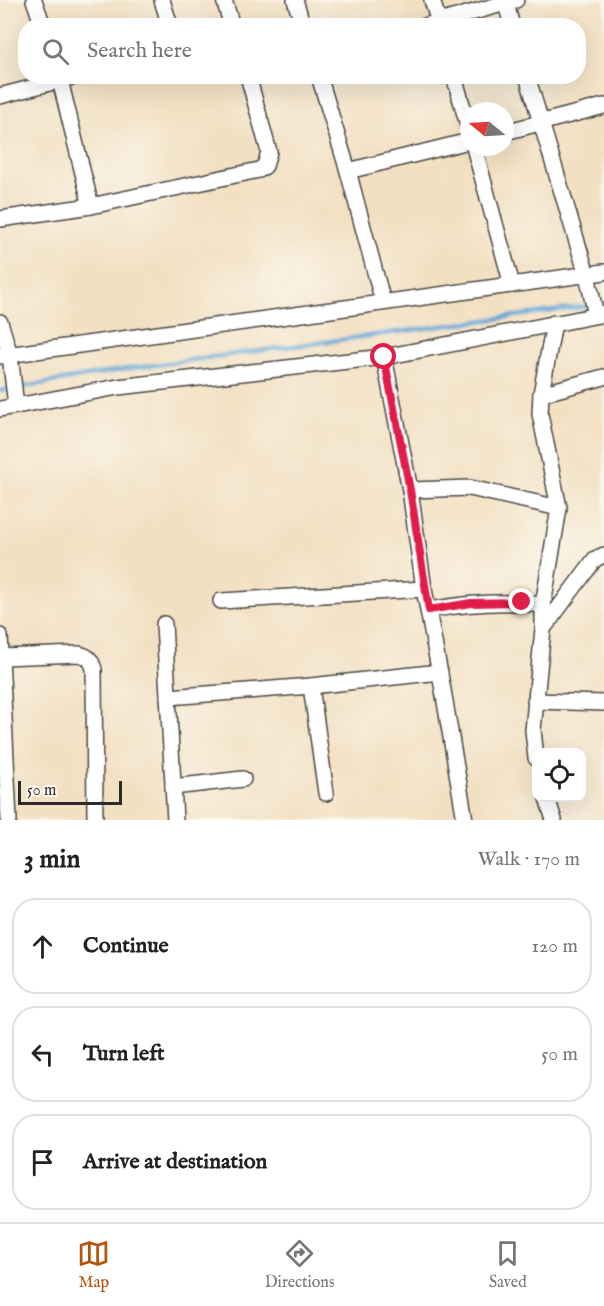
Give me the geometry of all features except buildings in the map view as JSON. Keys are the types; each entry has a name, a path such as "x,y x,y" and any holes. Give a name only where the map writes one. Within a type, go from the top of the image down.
{"street":[{"path":"34,0 40,18"},
{"path":"162,0 168,18"},
{"path":"224,0 230,18"},
{"path":"295,0 301,18"},
{"path":"432,0 434,18"},
{"path":"454,18 509,1 511,18"},
{"path":"0,96 40,84"},
{"path":"61,84 91,206"},
{"path":"0,219 91,206 259,170 265,166 269,152 251,84"},
{"path":"321,84 348,171 383,302"},
{"path":"456,84 461,102"},
{"path":"0,409 16,401 118,387 384,357 598,313 528,84"},
{"path":"514,130 604,106"},
{"path":"348,171 460,143"},
{"path":"476,156 512,285"},
{"path":"5,356 512,285 588,283 604,272"},
{"path":"0,322 5,356 12,374 16,401"},
{"path":"536,748 535,701 543,629 543,605 559,508 540,414 541,394 554,323"},
{"path":"384,357 410,490 424,588 465,820"},
{"path":"541,394 604,377"},
{"path":"410,490 470,488 559,508"},
{"path":"543,629 595,559 604,555"},
{"path":"221,601 424,588"},
{"path":"429,610 498,601 543,605"},
{"path":"164,624 175,820"},
{"path":"0,636 6,814"},
{"path":"2,665 79,654 92,660 94,669 95,820"},
{"path":"168,697 311,686 440,672"},
{"path":"311,686 326,793"},
{"path":"535,701 604,703"},
{"path":"173,787 243,779"},
{"path":"548,802 554,820"}],"waterway":[{"path":"0,391 132,368 604,304"}],"route":[{"path":"384,357 410,490 429,610 471,603 522,602"}]}
